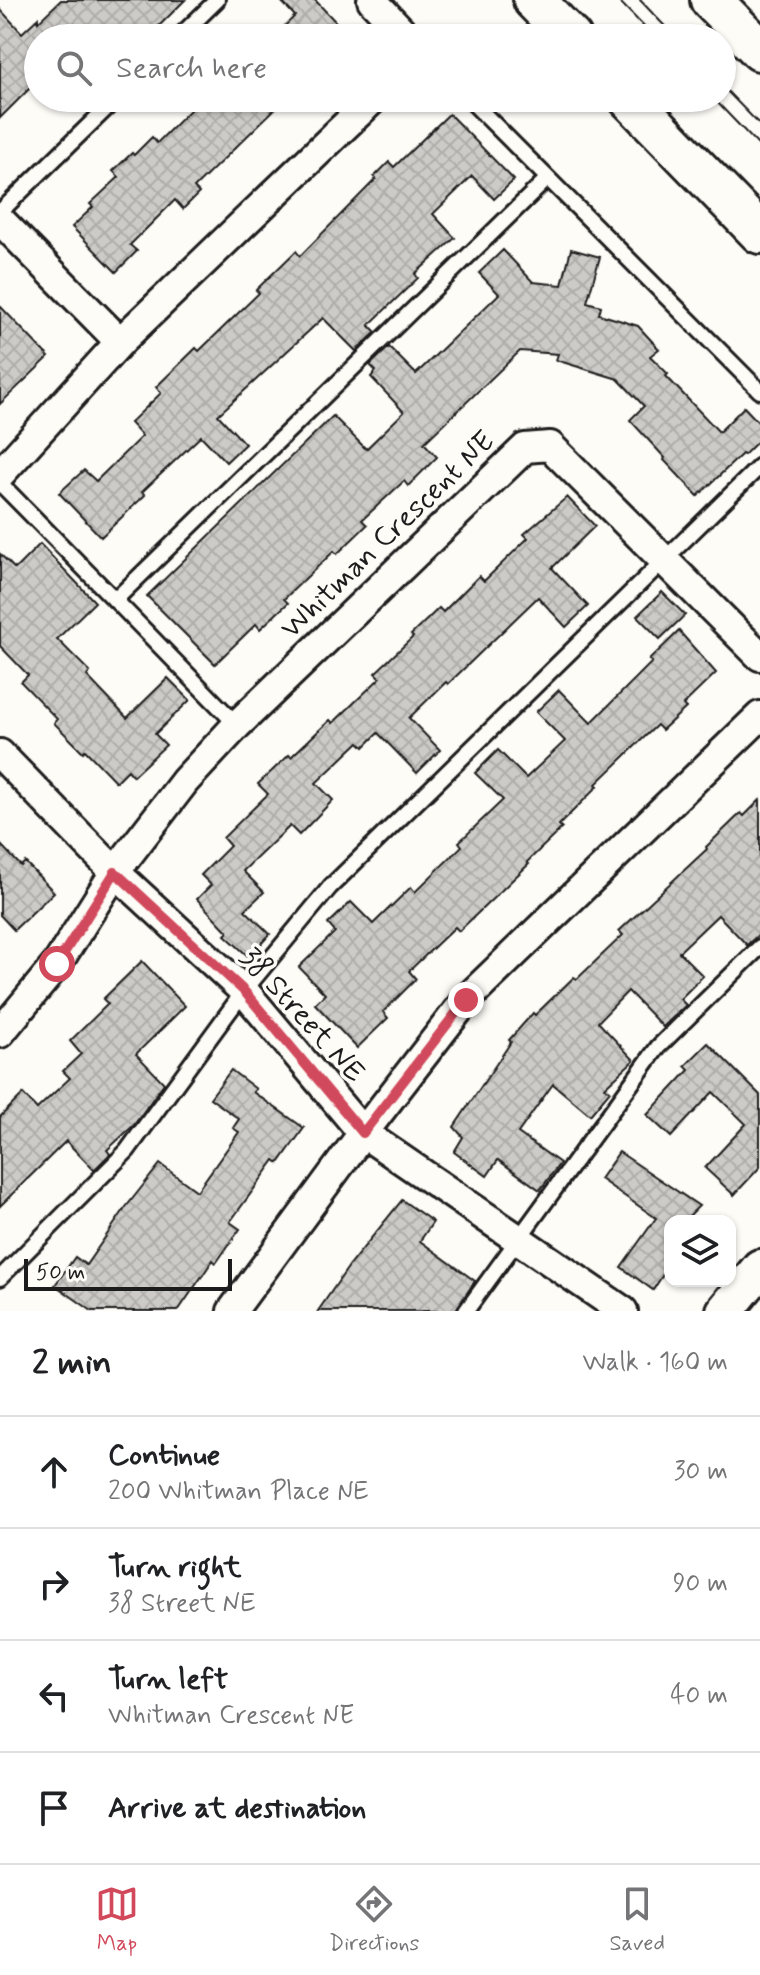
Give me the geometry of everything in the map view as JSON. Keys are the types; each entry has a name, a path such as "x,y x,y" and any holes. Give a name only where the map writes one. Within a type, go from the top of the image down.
{"main road":[{"path":"534,0 557,24"},
{"path":"711,0 735,24"},
{"path":"736,26 760,50"},
{"path":"643,112 760,233"}],"street":[{"path":"372,0 395,24"},
{"path":"0,474 120,342 359,112"},
{"path":"0,220 120,342"},
{"name":"Whitman Crescent NE","path":"0,1033 57,964 115,872 185,781 237,725 525,448 550,446 760,656"},
{"path":"232,1311 466,1000 760,716"},
{"name":"38 Street NE","path":"0,754 115,872 244,991 363,1133 623,1311"},
{"path":"725,1311 760,1268"}],"lane":[{"path":"192,24 217,0"},
{"path":"0,212 103,112"},
{"path":"482,112 760,391"},
{"path":"115,600 547,179"},
{"path":"0,1278 127,1151 244,991 330,887 760,466"},
{"path":"0,483 237,725"},
{"path":"466,1311 658,1047 760,947"}],"building":[{"path":"61,0 185,0 161,24 32,24 38,18 38,22"},
{"path":"280,0 315,0 338,24 287,24 295,16"},
{"path":"0,9 22,33 24,31 24,94 0,118"},
{"path":"188,112 272,112 194,188 199,193 183,209 175,200 130,245 137,251 116,272 72,227 93,207 90,204 119,177 113,171 152,137 157,143"},
{"path":"449,114 514,180 494,199 472,176 433,214 455,238 415,274 418,278 369,325 376,332 356,351 323,318 218,415 245,444 226,462 201,436 142,492 145,495 101,537 59,493 84,470 96,481 142,436 130,423 161,393 156,387 259,293 256,290 296,251 300,256 389,162 394,167"},
{"path":"571,249 600,257 587,302 601,306 599,314 638,326 659,349 650,356 719,432 744,407 760,424 760,439 698,496 630,420 644,406 618,379 556,360 558,354 520,351 424,443 437,457 408,486 404,481 362,520 367,525 337,554 334,551 284,599 288,603 260,629 256,624 215,664 147,596 333,416 366,449 404,412 371,377 376,371 370,365 389,347 416,374 499,294 479,273 503,250 533,282 562,285"},
{"path":"0,306 49,357 0,404"},
{"path":"567,497 595,526 552,568 588,606 566,627 538,597 409,718 440,750 417,773 378,733 364,747 359,742 316,783 333,800 299,835 290,826 243,871 264,892 245,910 270,934 249,957 225,935 228,932 197,899 211,885 201,875 230,846 223,838 268,794 258,784 330,720 333,723 380,678 375,673 413,637 411,635 439,608 443,612 479,576 484,581 528,538 524,534"},
{"path":"40,544 95,602 57,639 90,672 87,676 127,718 168,678 190,700 155,734 166,745 133,776 128,770 116,782 85,750 83,752 54,723 57,719 21,682 28,675 0,646 0,554 15,569"},
{"path":"662,592 685,615 660,639 637,616"},
{"path":"679,631 716,673 683,705 686,708 662,730 657,725 596,784 598,786 559,825 562,828 527,862 529,864 459,931 455,927 409,971 416,979 383,1012 388,1018 357,1048 315,1004 325,994 299,967 335,932 328,924 351,902 373,924 411,887 415,892 462,846 459,842 503,800 475,773 498,750 526,778 565,741 536,712 559,690 591,723"},
{"path":"760,800 760,933 747,945 718,915 679,952 703,976 680,999 686,1005 663,1027 628,991 598,1022 634,1060 605,1087 610,1091 590,1115 553,1084 518,1133 560,1163 540,1190 498,1160 487,1176 454,1152 463,1137 454,1127 511,1042 509,1040 533,1013 535,1015 574,977 577,979 623,935 619,931 741,813 744,816"},
{"path":"0,844 21,866 25,862 54,892 14,930 0,915"},
{"path":"142,961 185,1006 136,1054 164,1083 134,1125 107,1150 110,1154 94,1170 66,1141 0,1206 0,1117 23,1094 37,1109 70,1078 63,1071 81,1054 70,1041 108,1004 103,999"},
{"path":"708,1043 760,1095 760,1167 734,1195 705,1168 746,1124 713,1092 671,1137 647,1115 689,1070 685,1066"},
{"path":"231,1070 256,1089 253,1092 304,1128 279,1163 275,1160 230,1222 240,1229 216,1263 213,1260 178,1311 92,1311 55,1285 75,1257 86,1265 160,1164 197,1191 239,1132 233,1128 239,1119 210,1098"},
{"path":"619,1152 699,1206 690,1215 664,1215 664,1273 653,1290 621,1267 656,1218 600,1179"},
{"path":"402,1200 433,1222 420,1241 475,1281 455,1311 318,1311 351,1263"}],"tram line":[{"path":"618,0 641,24"},
{"path":"640,0 663,24"},
{"path":"736,100 760,125"},
{"path":"726,112 760,147"}],"route":[{"path":"57,964 115,872 244,991 363,1133 466,1000"}]}
